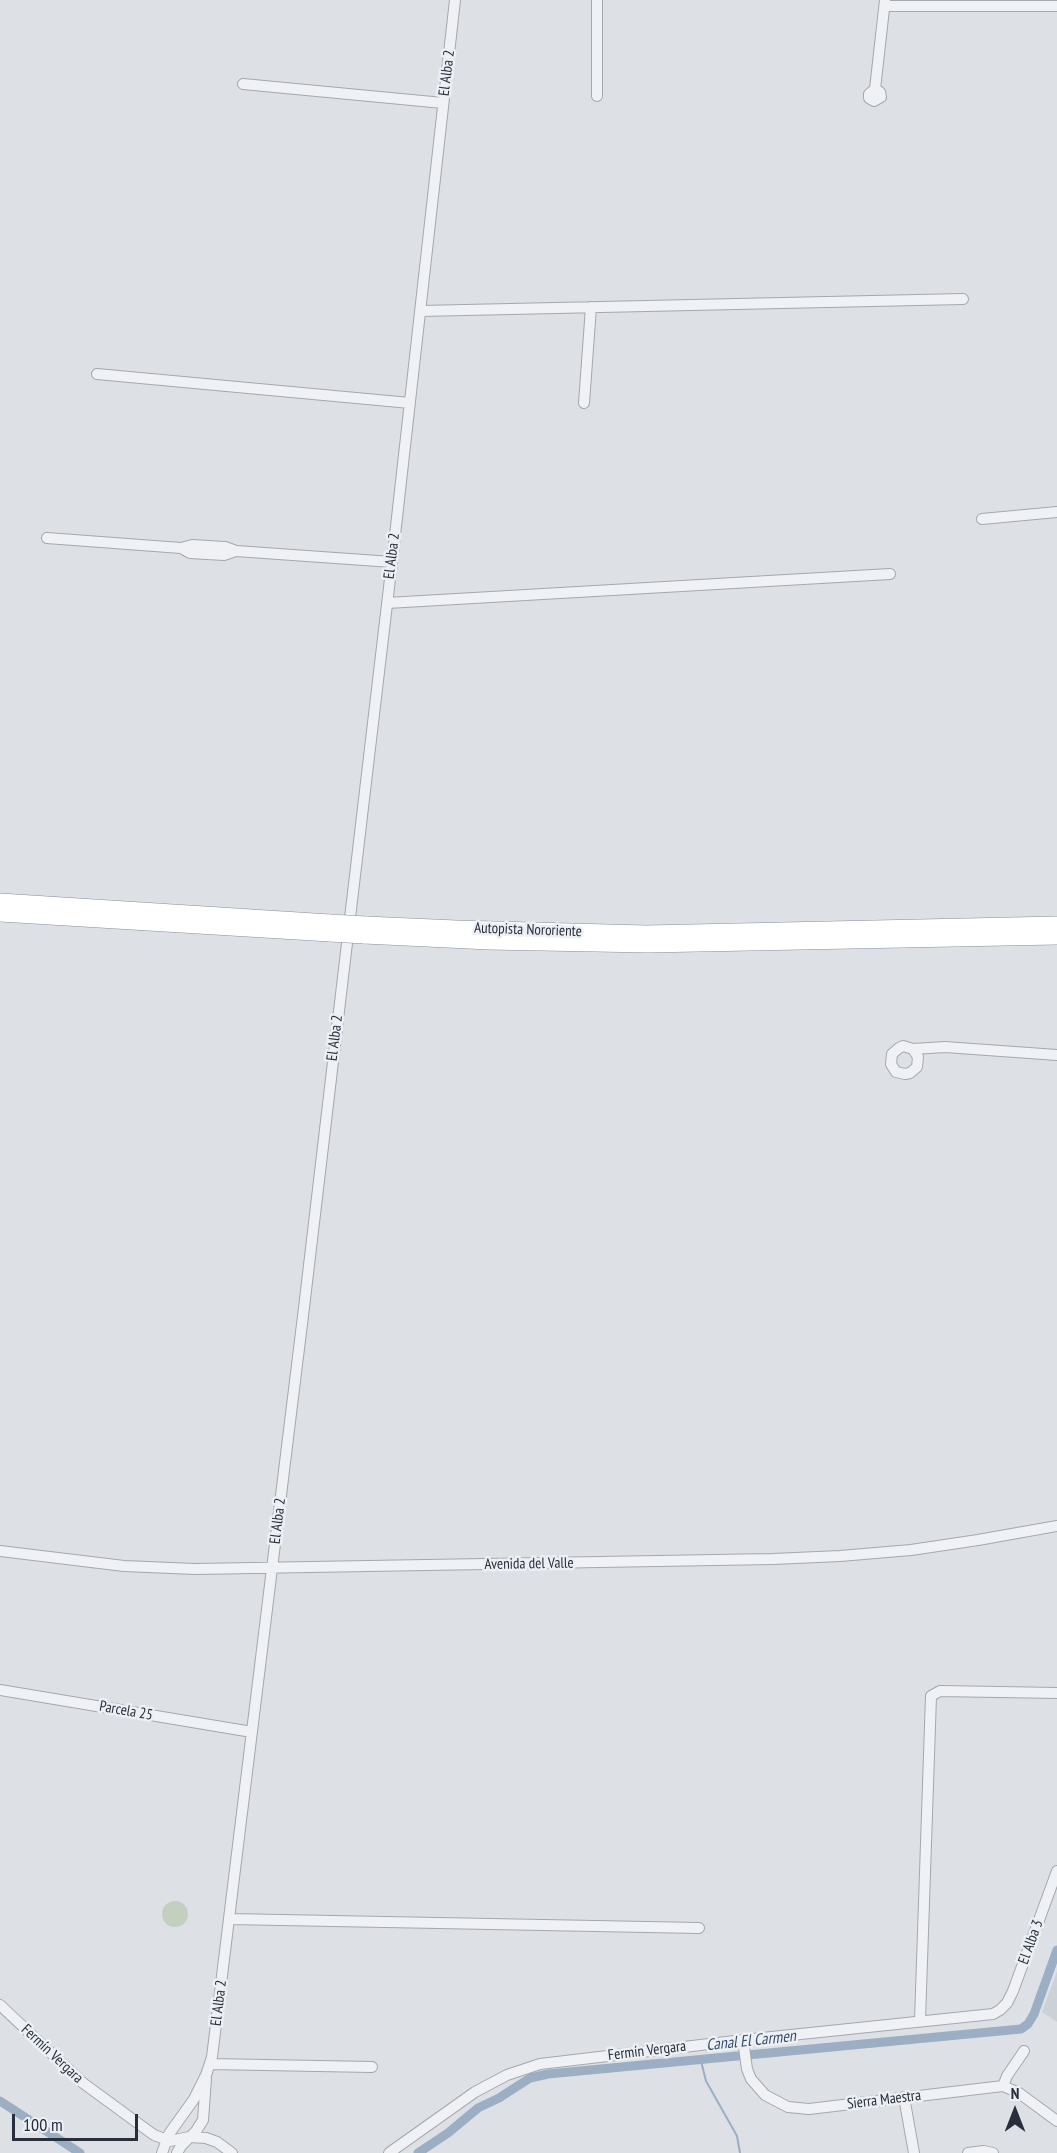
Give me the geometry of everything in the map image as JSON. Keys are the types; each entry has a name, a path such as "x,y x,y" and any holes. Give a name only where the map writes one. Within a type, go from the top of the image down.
{"highway":[{"name":"Autopista Nororiente","path":"0,901 330,928"},
{"name":"Autopista Nororiente","path":"0,914 365,930 489,942 648,945 1057,937"},
{"name":"Autopista Nororiente","path":"365,930 467,929 635,933 1057,924"}],"street":[{"name":"El Alba 2","path":"162,2153 166,2140 194,2099 211,2064 273,1569 392,562 455,0"},
{"path":"597,0 597,96"},
{"path":"875,89 885,3 1057,6"},
{"path":"243,84 443,103"},
{"path":"420,311 963,299"},
{"path":"584,403 591,307"},
{"path":"97,374 410,403"},
{"path":"981,519 1057,512"},
{"path":"47,538 181,548 192,545 236,551 392,562"},
{"path":"387,603 890,574"},
{"path":"913,1049 945,1047 1057,1055"},
{"name":"Avenida del Valle","path":"0,1551 123,1566 195,1569 812,1558 934,1547 1057,1526"},
{"name":"Parcela 25","path":"0,1690 252,1732"},
{"path":"920,2020 930,1698 935,1692 940,1691 1057,1693"},
{"name":"El Alba 3","path":"1000,2010 1013,1991 1057,1871"},
{"path":"229,1919 699,1928"},
{"name":"Fermín Vergara","path":"0,2005 83,2083 154,2135 166,2140"},
{"name":"Fermín Vergara","path":"388,2153 476,2092 527,2067 554,2062 743,2044 920,2020 983,2016 1000,2010"},
{"name":"Sierra Maestra","path":"743,2044 751,2079 765,2095 782,2105 795,2109 1003,2086"},
{"path":"1024,2051 1003,2086 1055,2115"},
{"path":"211,2064 372,2067"},
{"name":"El Alba 2","path":"177,2153 203,2120 206,2075"},
{"path":"904,2097 914,2153"},
{"path":"166,2140 206,2138 217,2142 232,2153"},
{"path":"968,2153 984,2151 993,2153"}],"shaded area":[{"path":"1057,1971 1057,2022 1042,2012"}],"green space":[{"path":"175,1901 184,1905 188,1914 184,1923 175,1927 166,1923 162,1914 166,1905"}],"waterway":[{"name":"Canal El Carmen","path":"418,2153 448,2133 478,2108 499,2098 530,2078 548,2074 1021,2029 1028,2024 1034,2014 1057,1950"},
{"path":"701,2061 706,2081 737,2136 740,2153"},
{"name":"Canal El Carmen","path":"0,2101 80,2153"}]}
